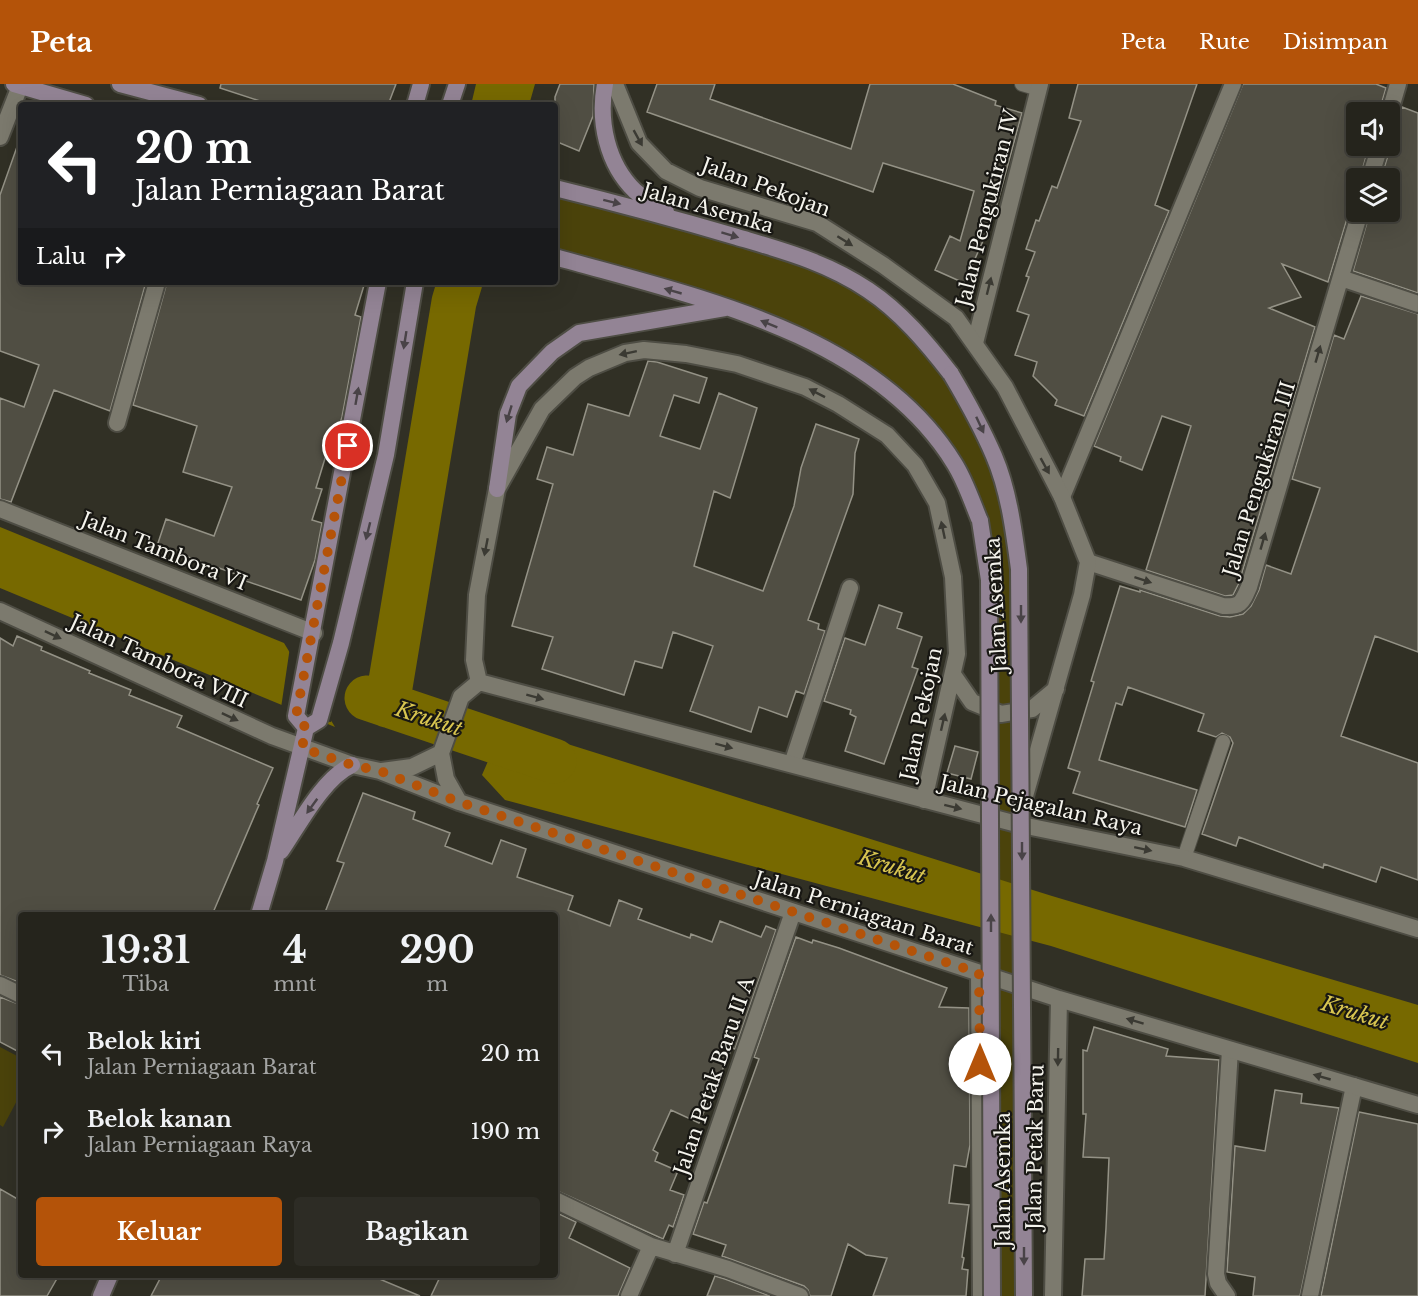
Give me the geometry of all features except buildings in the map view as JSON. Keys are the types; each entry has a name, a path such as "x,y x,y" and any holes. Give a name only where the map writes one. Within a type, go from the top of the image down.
{"main road":[{"path":"120,84 155,89 191,102"},
{"path":"416,102 421,84"},
{"path":"451,102 457,84"},
{"path":"605,84 602,110 610,156 635,190 674,218"},
{"path":"17,85 76,102"},
{"name":"Jalan Asemka","path":"558,189 674,218 810,259 870,291 908,322 945,366 969,404 995,458 1014,525 1020,598 1024,1296"},
{"name":"Jalan Asemka","path":"558,258 729,307 791,333 855,365 924,422 955,464 980,521 989,580 992,1296"},
{"path":"260,912 275,861 307,722 313,636 377,285"},
{"path":"307,722 341,644 386,455 414,285"},
{"path":"497,489 508,414 519,386 538,365 579,333 729,307"},
{"path":"275,861 337,773 352,765"},
{"path":"101,1296 109,1278"}],"street":[{"name":"Jalan Pekojan","path":"615,84 639,143 666,171 700,188 817,224 931,298 956,318 1005,387 1062,497 1088,562"},
{"path":"1062,497 1233,84"},
{"path":"1393,102 1398,84"},
{"path":"0,137 17,85"},
{"name":"Jalan Pengukiran IV","path":"975,343 1040,87"},
{"name":"Jalan Pengukiran III","path":"1088,562 1223,606 1235,607 1241,603 1249,587 1357,222"},
{"path":"1341,278 1418,304"},
{"path":"117,423 156,285"},
{"name":"Jalan Pekojan","path":"479,682 474,660 477,595 497,489 542,408 575,377 589,368 624,353 644,350 686,354 737,364 806,387 887,435 915,465 937,503 953,578 957,654 954,676 924,800"},
{"name":"Jalan Tambora VI","path":"0,509 313,636"},
{"path":"1017,824 1082,595 1088,562"},
{"path":"792,764 850,588"},
{"name":"Jalan Tambora VIII","path":"0,611 302,748"},
{"path":"954,676 972,702 1001,714 1032,709 1056,689"},
{"path":"459,802 446,779 442,750 461,697 479,682"},
{"name":"Jalan Pejagalan Raya","path":"479,682 1017,824 1184,858 1418,929"},
{"name":"Jalan Perniagaan Barat","path":"302,748 352,765 380,771 459,802 1059,999 1418,1105"},
{"path":"380,771 412,767 442,750"},
{"name":"Jalan Petak Baru II A","path":"675,1254 793,912"},
{"path":"979,973 981,1296"},
{"path":"0,985 18,994"},
{"name":"Jalan Petak Baru","path":"1053,1296 1059,999"},
{"path":"1227,1296 1218,1283 1216,1274 1230,1050"},
{"path":"1310,1296 1354,1086"},
{"path":"558,1201 651,1246 728,1269 800,1296"},
{"path":"629,1296 651,1246"}],"lane":[{"path":"1022,84 1040,87"},
{"path":"1184,858 1223,741"}],"shaded area":[{"path":"558,189 674,218 870,291 970,404 1014,525 1024,1296 992,1296 989,581 955,464 855,365 729,307 558,258"},
{"path":"0,1047 18,1056 18,1099 3,1127 0,1125"}],"water":[{"path":"476,84 535,84 530,102 472,102"},
{"path":"0,527 284,643 335,727 0,588"},
{"path":"502,729 523,730 1052,896 1418,1005 1418,1063 1051,946 505,800 482,775"}],"pier":[{"path":"290,647 332,717 331,722 304,718 281,708"}],"waterway":[{"path":"387,705 454,302 459,285"},
{"name":"Krukut","path":"367,698 554,761"}],"route":[{"path":"348,446 314,633 296,716 306,728 302,748 352,765 380,771 459,802 979,973 980,1064"}]}
